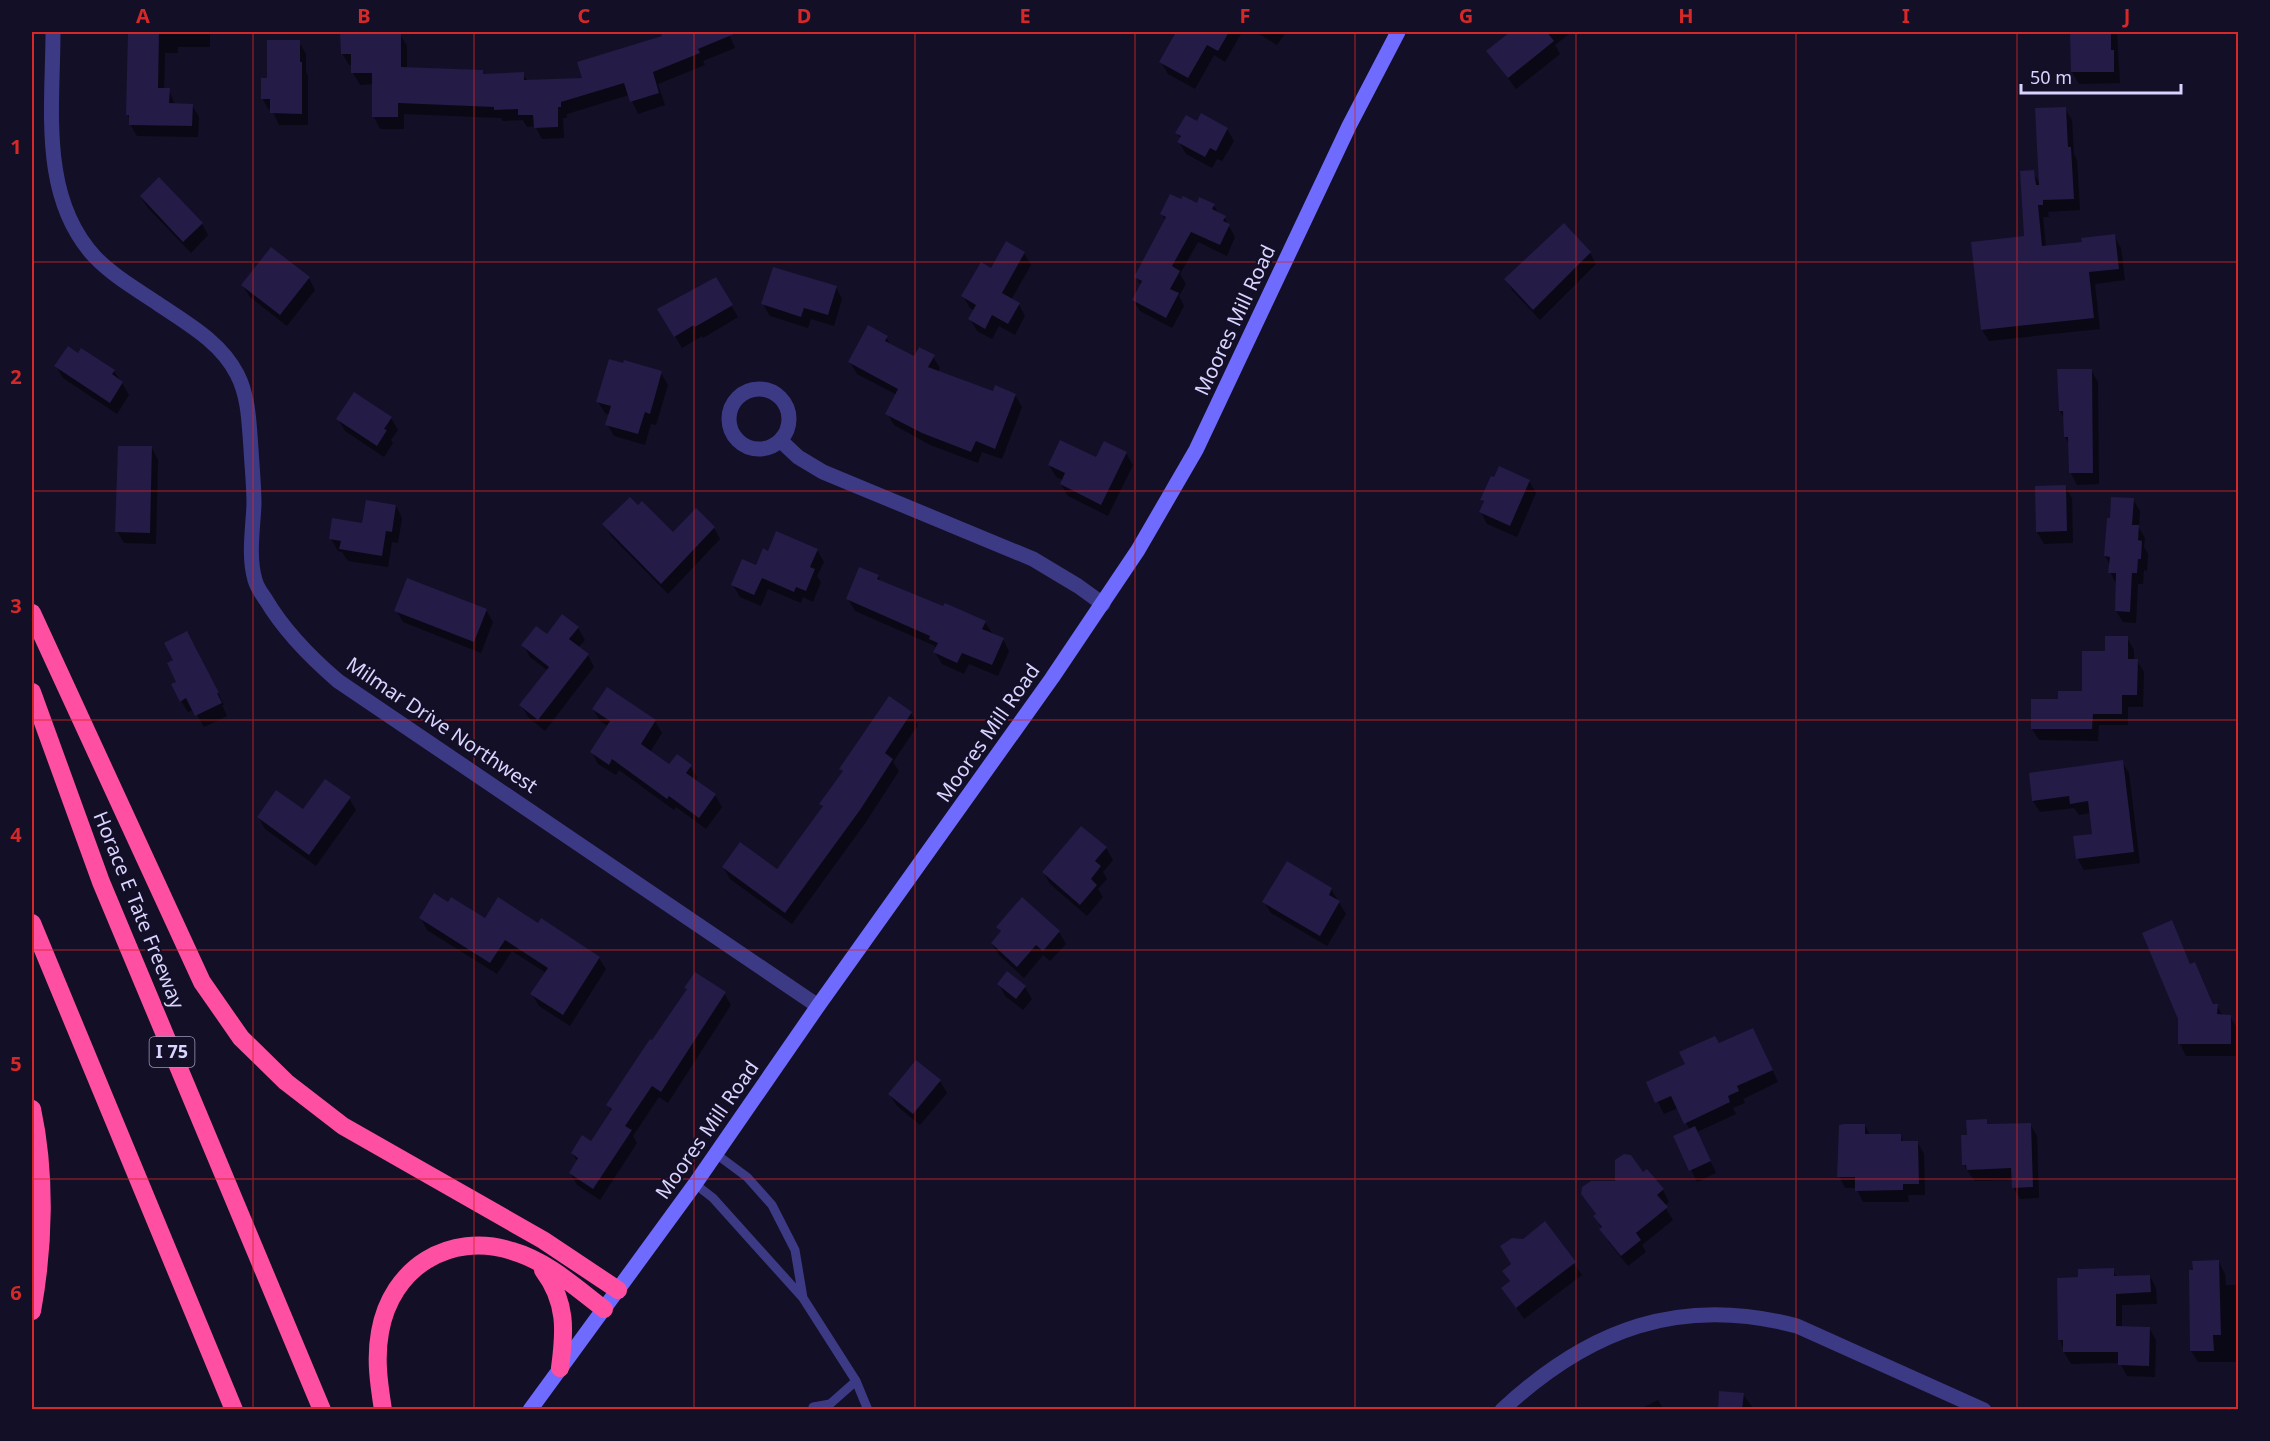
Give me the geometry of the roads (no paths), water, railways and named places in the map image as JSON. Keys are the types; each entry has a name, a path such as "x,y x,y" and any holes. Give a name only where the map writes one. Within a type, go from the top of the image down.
{"highway":[{"path":"32,613 202,982 241,1038 286,1082 343,1126 543,1240 618,1290"},
{"name":"Horace E Tate Freeway","path":"32,692 101,882 322,1410"},
{"path":"32,923 234,1410"},
{"path":"32,1109 41,1171 41,1218 32,1311"},
{"path":"383,1410 377,1359 380,1332 387,1306 401,1283 418,1265 438,1252 464,1246 489,1246 510,1250 535,1259 604,1309"},
{"path":"535,1259 551,1281 561,1306 563,1336 560,1368"}],"street":[{"name":"Milmar Drive Northwest","path":"53,32 55,172 61,200 74,230 95,257 208,339 227,359 237,374 249,413 254,501 251,545 254,573 256,584 280,624 319,665 338,681 818,1006"},
{"name":"Moores Mill Road","path":"530,1410 695,1184 818,1006 987,771 1102,604 1161,512 1190,463 1349,126 1398,32"},
{"path":"759,388 771,391 781,398 788,407 790,419 788,431 781,441 760,450 748,448 738,441 731,431 729,420 731,408 737,398 747,391 759,388"},
{"path":"781,441 798,457 823,472 1034,559 1102,604"},
{"path":"1502,1410 1567,1359 1599,1341 1636,1325 1707,1313 1770,1319 1797,1326 1984,1410"}],"lane":[{"path":"716,1154 747,1177 772,1205 795,1250 803,1298"},
{"path":"695,1184 713,1198 803,1298 856,1381 868,1410"},
{"path":"813,1407 830,1404 856,1381"}]}
